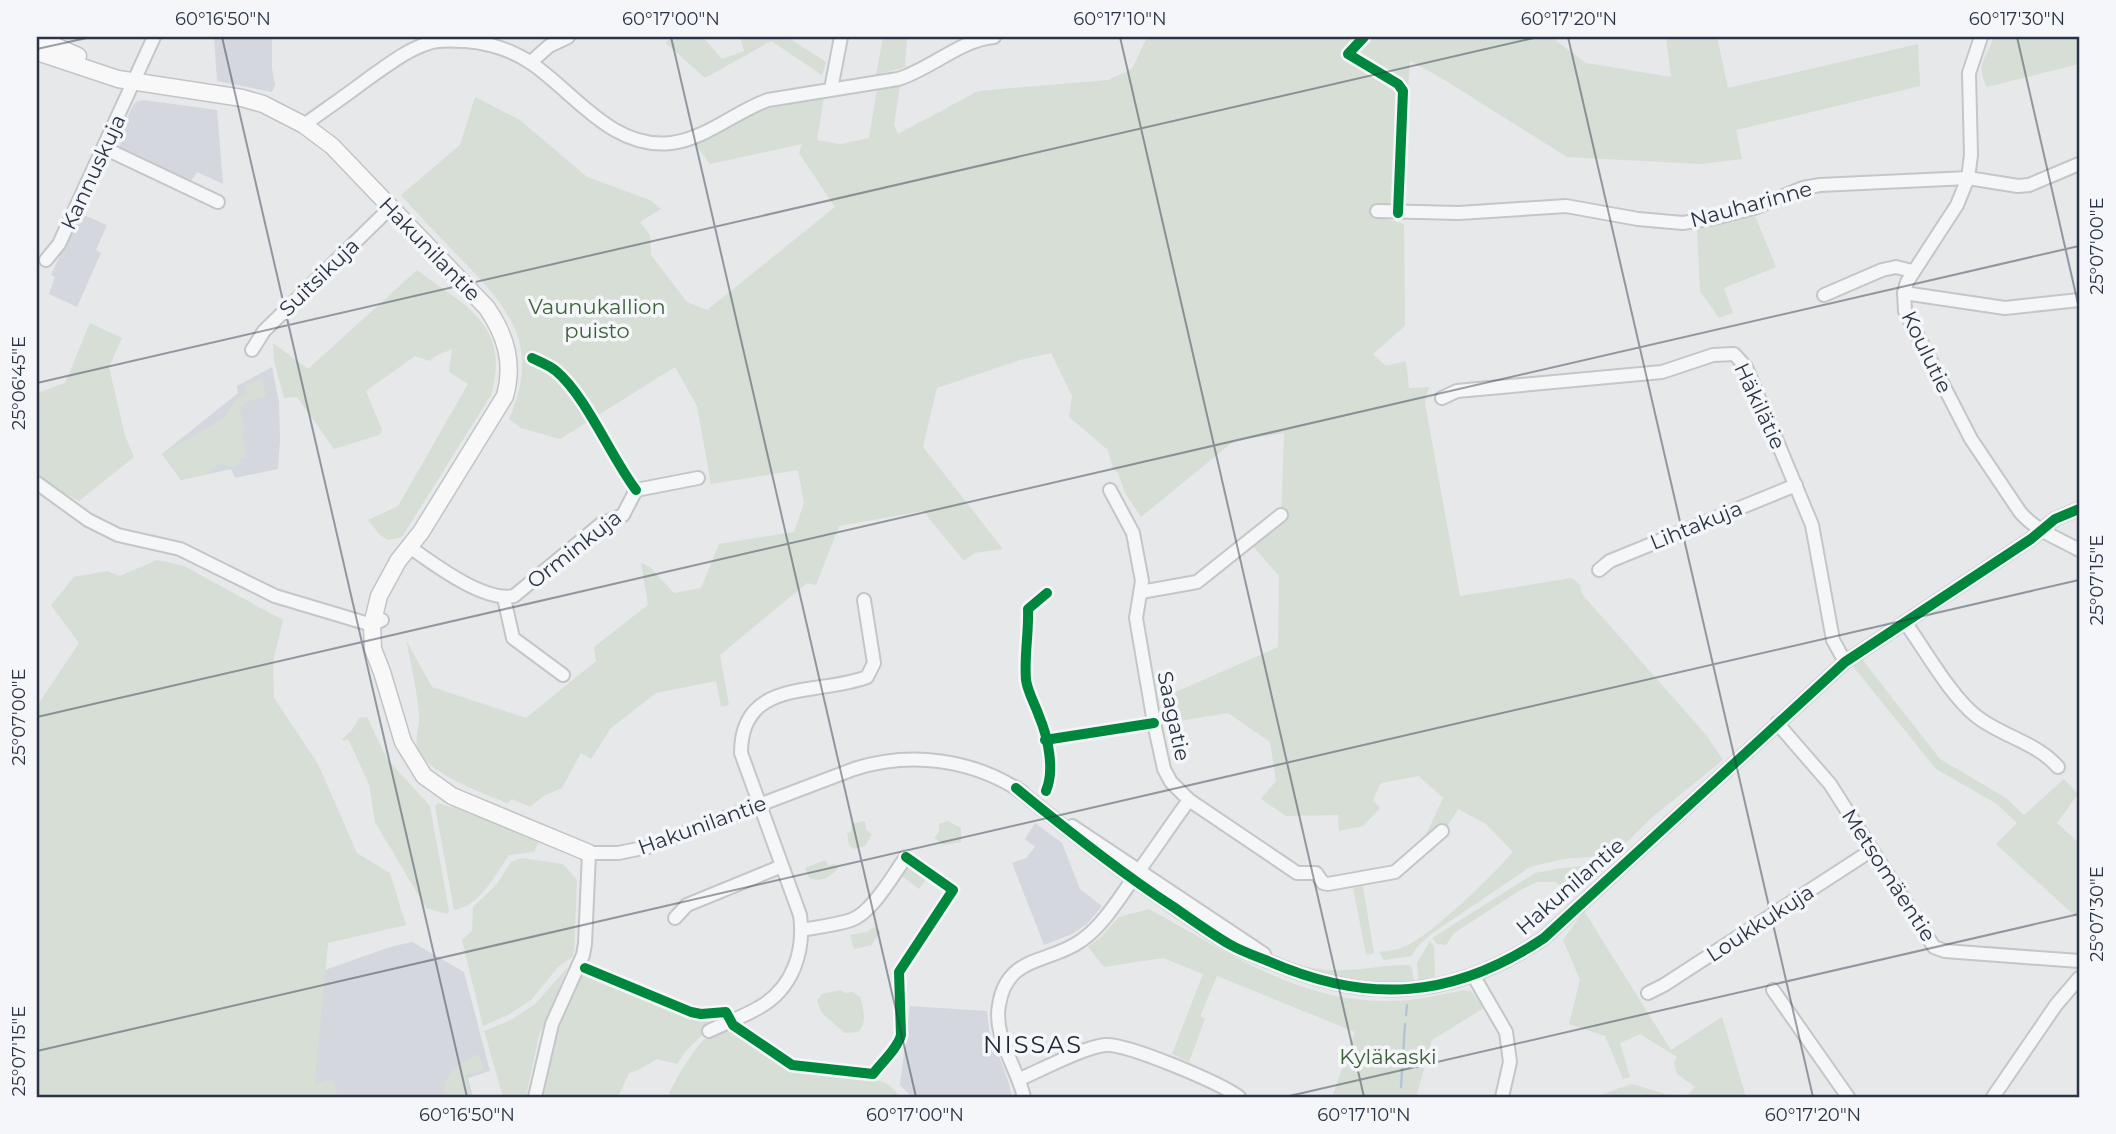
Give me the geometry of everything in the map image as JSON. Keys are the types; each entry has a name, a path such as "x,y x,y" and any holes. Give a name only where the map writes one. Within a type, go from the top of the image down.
{"main road":[{"name":"Hakunilantie","path":"37,38 121,72 134,80"},
{"name":"Hakunilantie","path":"37,52 118,79 242,98 276,110 304,125 332,146 487,309 504,338 510,362 508,384 498,409 411,548 409,562 376,620 373,649 403,742 424,776 452,796 589,852"}],"street":[{"name":"Kannuskuja","path":"46,260 59,244 154,37"},
{"path":"531,62 549,46 568,37"},
{"path":"831,89 841,37"},
{"path":"304,125 403,55 438,38 488,44 531,62 614,130 660,144 695,136 752,105 768,100 907,77 978,39 994,37"},
{"name":"Koulutie","path":"1981,37 1969,73 1971,155 1968,178 1956,205 1912,271 1903,303 1908,319 1983,459 2020,512 2041,530 2079,550"},
{"path":"104,148 218,202"},
{"name":"Nauharinne","path":"1377,211 1459,213 1566,206 1638,219 1683,223 1754,208 1803,188 1820,185 1968,178 2005,185 2029,185 2079,164"},
{"name":"Suitsikuja","path":"253,349 264,331 390,208"},
{"path":"1824,295 1882,270 1896,267 1912,271"},
{"path":"1904,293 2005,308 2079,300"},
{"name":"Häkilätie","path":"1442,398 1457,391 1662,372 1713,355 1734,354 1746,367 1812,525 1833,639 1845,662"},
{"name":"Orminkuja","path":"411,548 482,592 504,598 514,596 601,524 623,515 636,490 698,478"},
{"path":"37,483 101,528 124,537 180,549 275,596 346,616 376,620"},
{"name":"Lihtakuja","path":"1599,570 1610,561 1796,485"},
{"name":"Saagatie","path":"1110,490 1133,534 1142,581 1136,618 1160,755 1171,782 1189,800 1297,873 1316,873 1323,883 1328,884 1395,872 1442,831"},
{"name":"Hakunilantie","path":"589,852 618,853 648,847 854,769 899,760 935,760 992,775 1016,788 1136,874 1290,971 1334,985 1390,990 1434,986 1473,975 1514,957 1554,930 1845,662 2031,539 2055,519 2079,509"},
{"path":"1141,592 1197,582 1282,515"},
{"path":"504,598 513,638 563,675"},
{"path":"709,1031 758,1008 779,991 794,970 802,943 800,915 741,752 744,727 750,715 771,698 784,693 850,683 867,677 874,663 864,600"},
{"path":"1905,622 1963,705 1978,718 2047,755 2058,767"},
{"name":"Metsomäentie","path":"1777,723 1830,784 1931,943 1939,950 2079,961"},
{"path":"1024,1097 998,1021 1000,999 1009,978 1022,967 1079,943 1091,933 1189,800"},
{"name":"Loukkukuja","path":"1648,993 1872,850"},
{"path":"535,1097 552,1024 586,944 589,852"},
{"path":"802,930 858,917 872,904 906,857"},
{"path":"675,918 687,905 782,866"},
{"path":"1473,975 1507,1031 1510,1062 1502,1097"},
{"path":"1993,1097 2056,1005 2079,978"},
{"path":"1773,990 1849,1097"},
{"path":"1020,1079 1091,1049 1113,1045 1143,1053 1239,1097"}],"shaded area":[{"path":"214,37 272,37 275,85 272,92 217,81"},
{"path":"143,100 217,110 223,184 197,172 190,182 118,148 122,141 119,138 131,109 136,102"},
{"path":"79,213 107,225 96,250 101,253 77,307 49,294 55,277 51,275"},
{"path":"272,367 279,402 278,469 235,478 231,469 181,480 162,454 238,393 237,386"},
{"path":"1035,823 1062,843 1080,889 1102,906 1088,923 1072,934 1044,945 1012,863 1026,858 1035,847 1025,839"},
{"path":"412,942 464,972 490,1071 468,1078 473,1097 257,1097 248,997 390,947"},
{"path":"910,1006 987,1011 989,1030 1012,1097 912,1097 900,1085"}],"green space":[{"path":"672,37 703,37 722,59 744,51 740,37 787,37 826,62 822,75 771,41 705,78 666,43"},
{"path":"883,37 907,37 905,67 876,75"},
{"name":"Vaunukallion puisto","path":"1147,37 1551,37 1586,63 1671,77 1666,37 1717,37 1728,88 1918,44 1920,86 1736,130 1742,159 1700,164 1567,157 1410,61 1408,88 1400,83 1397,85 1402,92 1402,102 1395,206 1378,217 1404,224 1405,326 1373,354 1386,366 1406,361 1409,388 1430,387 1425,403 1460,596 1572,578 1580,585 1582,594 1706,735 1723,760 1650,819 1614,855 1563,859 1530,867 1431,934 1412,956 1384,960 1379,952 1403,947 1432,929 1513,852 1486,824 1458,809 1444,832 1431,844 1425,837 1443,798 1419,776 1381,783 1373,800 1380,808 1363,826 1339,831 1338,815 1286,816 1261,799 1276,781 1270,742 1228,713 1167,723 1162,698 1278,647 1279,576 1252,545 1281,521 1284,433 1234,441 1141,517 1125,493 1118,473 1113,469 1108,450 1069,417 1072,396 1051,353 1020,360 937,388 923,447 1003,549 974,553 964,561 923,511 839,526 816,585 807,583 720,655 729,705 721,707 716,681 656,693 611,728 591,759 581,753 562,788 545,795 530,807 512,799 507,803 485,794 430,765 417,747 418,706 406,640 432,687 526,718 596,661 594,647 648,605 641,563 650,567 674,593 701,588 719,544 794,532 804,503 798,470 711,484 697,406 675,367 560,439 521,428 509,419 518,394 522,371 521,351 508,315 481,280 401,195 460,145 475,97 520,120 587,177 650,200 661,209 640,222 650,235 651,255 687,302 707,310 835,207 799,153 802,144 710,164 694,143 751,112 824,97 817,140 840,144 869,138 877,90 900,85 894,125 898,134 978,91 1108,80 1132,69"},
{"path":"1994,37 2079,37 2079,64 1987,87 1982,67"},
{"path":"1755,216 1776,267 1724,288 1733,313 1719,318 1700,291 1697,228"},
{"path":"417,270 452,295 480,320 495,351 496,371 491,395 402,537 388,540 380,535 368,520 398,506 468,384 449,372 452,349 430,361 415,356 366,391 382,430 379,435 334,449 297,397 284,398 274,361 273,343 308,369"},
{"path":"90,323 122,338 109,367 125,436 134,457 79,501 42,482 37,476 37,393 65,383"},
{"path":"262,378 266,396 244,402 240,407 245,431 241,433 247,457 240,459 241,463 232,468 220,463 206,474 181,480 162,454 224,418 239,397 247,395 245,385"},
{"path":"157,560 184,566 283,620 273,662 274,698 318,764 357,853 390,873 406,925 328,943 315,1084 333,1079 338,1097 37,1097 37,706 79,643 51,605 74,577 107,571 120,576"},
{"path":"1861,658 1940,759 2006,798 2024,815 2064,779 2078,794 2057,823 2079,843 2079,914 2076,917 1996,844 2017,823 1997,804 1936,769 1852,665"},
{"path":"367,717 387,759 430,806 449,911 447,914 426,908 375,822 369,784 348,739 342,739 352,730 359,718"},
{"path":"438,803 451,807 452,803 540,839 534,852 509,855 472,903 454,910 435,806"},
{"path":"865,821 866,830 872,834 865,846 853,849 849,845 847,833 851,832 852,824"},
{"path":"948,821 961,828 961,842 944,845 934,838 939,832 939,824"},
{"path":"522,858 563,864 577,880 574,952 531,1000 508,1015 483,1026 462,940 472,931 473,907 496,885 511,862"},
{"path":"826,860 828,866 834,864 839,867 826,878 809,878 805,868"},
{"path":"908,863 928,876 919,889 898,873"},
{"path":"1606,864 1607,867 1574,897 1556,882 1537,882 1454,933 1446,945 1437,944 1432,938 1535,873"},
{"path":"1362,881 1374,953 1366,955 1352,882"},
{"name":"Kyläkaski","path":"1149,909 1264,972 1325,994 1357,1000 1390,1001 1418,999 1464,990 1471,991 1484,1008 1432,1040 1416,1097 1332,1097 1355,1032 1217,976 1200,1016 1205,1019 1189,1062 1172,1054 1203,974 1163,958 1104,967 1088,947 1119,917"},
{"path":"1584,911 1671,1050 1722,1017 1746,1097 1594,1097 1632,1084 1665,1094 1687,1096 1695,1087 1677,1074 1674,1063 1677,1057 1640,1034 1620,1043 1630,1077 1623,1079 1605,1036 1569,1024 1580,980 1563,940"},
{"path":"874,927 881,932 871,945 854,949 850,935 867,932"},
{"path":"1430,941 1434,947 1435,979 1419,983 1417,963"},
{"path":"1300,965 1342,970 1409,965 1414,983 1349,983 1298,968"},
{"path":"568,967 539,1035 526,1097 503,1097 484,1031 511,1020 535,1004"},
{"path":"582,972 708,1022 708,1029 677,1064 657,1059 629,1073 618,1097 543,1097 552,1045"},
{"path":"840,990 860,997 864,1020 858,1032 845,1033 822,1013 817,1001 822,994"},
{"path":"727,1028 791,1070 881,1081 901,1097 668,1097 680,1072 699,1045 711,1034"},
{"path":"479,1054 484,1070 465,1075 471,1097 445,1097 445,1082 449,1075 459,1065"}],"waterway":[{"path":"1406,1015 1407,1005"},
{"path":"1401,1087 1405,1024"}],"cycle path":[{"path":"1364,37 1348,54 1398,84 1403,91 1398,213"},
{"path":"532,358 553,369 567,382 636,490"},
{"path":"1016,788 1132,878 1243,951 1305,975 1341,985 1409,989 1443,984 1477,974 1544,938 1845,662 2031,539 2055,519 2079,509"},
{"path":"1046,791 1050,773 1048,743 1028,689 1026,671 1028,609 1047,593"},
{"path":"1045,740 1154,723"},
{"path":"585,968 691,1012 726,1012 733,1025 792,1065 873,1074 893,1050 901,1035 899,972 953,890 906,857"}],"district":[{"name":"NISSAS","path":"1033,1044"}]}
